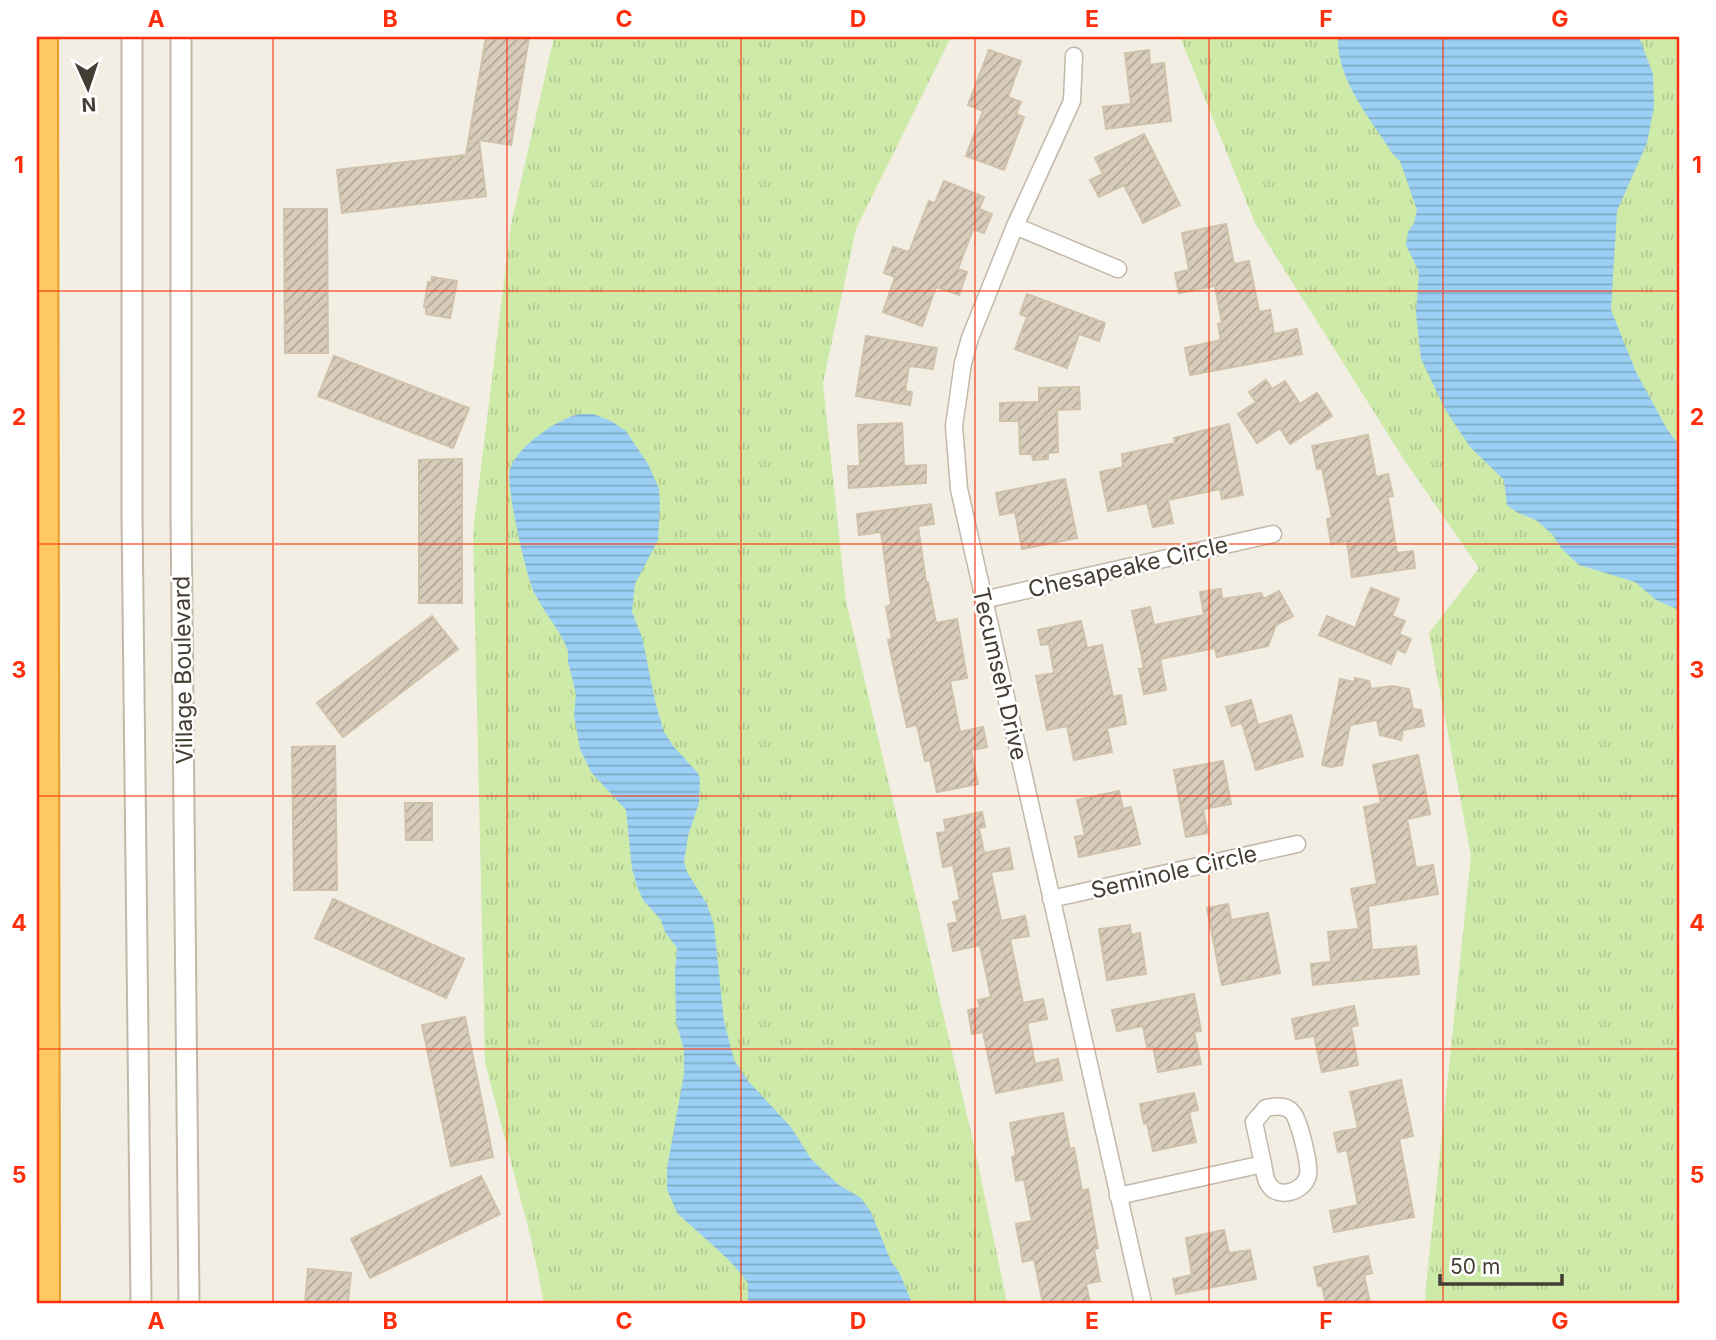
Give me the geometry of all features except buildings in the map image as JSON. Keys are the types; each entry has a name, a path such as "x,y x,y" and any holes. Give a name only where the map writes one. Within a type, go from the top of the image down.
{"highway":[{"path":"43,37 45,1303"}],"street":[{"path":"132,37 132,515 141,1303"},
{"name":"Village Boulevard","path":"181,37 181,514 190,1303"},
{"name":"Tecumseh Drive","path":"1074,56 1072,101 1015,226 970,338 956,400 955,464 1143,1303"},
{"path":"1015,226 1118,269"},
{"name":"Chesapeake Circle","path":"984,600 1273,534"},
{"name":"Seminole Circle","path":"1051,900 1297,844"},
{"path":"1266,1108 1286,1108 1298,1122 1308,1167 1306,1179 1290,1192 1276,1190 1269,1185 1262,1164 1254,1122 1266,1108"},
{"path":"1118,1196 1262,1164"}],"green space":[{"path":"554,37 951,37 856,229 823,383 846,601 974,1145 1007,1303 544,1303 531,1239 485,1062 473,532 511,225"},
{"path":"1180,37 1679,37 1679,1303 1426,1303 1471,856 1429,633 1479,568 1403,458 1255,223"}],"water":[{"path":"1338,37 1639,37 1653,74 1654,107 1647,143 1617,211 1611,310 1636,372 1667,429 1679,445 1679,610 1656,600 1635,582 1579,565 1536,520 1507,505 1504,480 1470,447 1445,409 1421,359 1416,314 1419,272 1406,245 1417,210 1400,161 1365,113 1349,84 1339,53"},
{"path":"580,414 593,414 626,431 648,464 659,489 658,540 635,584 632,612 642,637 664,732 700,779 699,803 688,836 684,862 687,872 707,904 714,925 724,1021 734,1060 748,1081 791,1127 811,1159 839,1185 861,1198 871,1212 912,1303 748,1303 748,1284 742,1275 677,1213 667,1189 667,1168 684,1074 684,1050 676,1021 677,948 638,889 632,869 626,810 591,772 580,749 574,715 576,694 568,651 533,590 521,549 510,492 510,469 529,443 550,427"}]}
